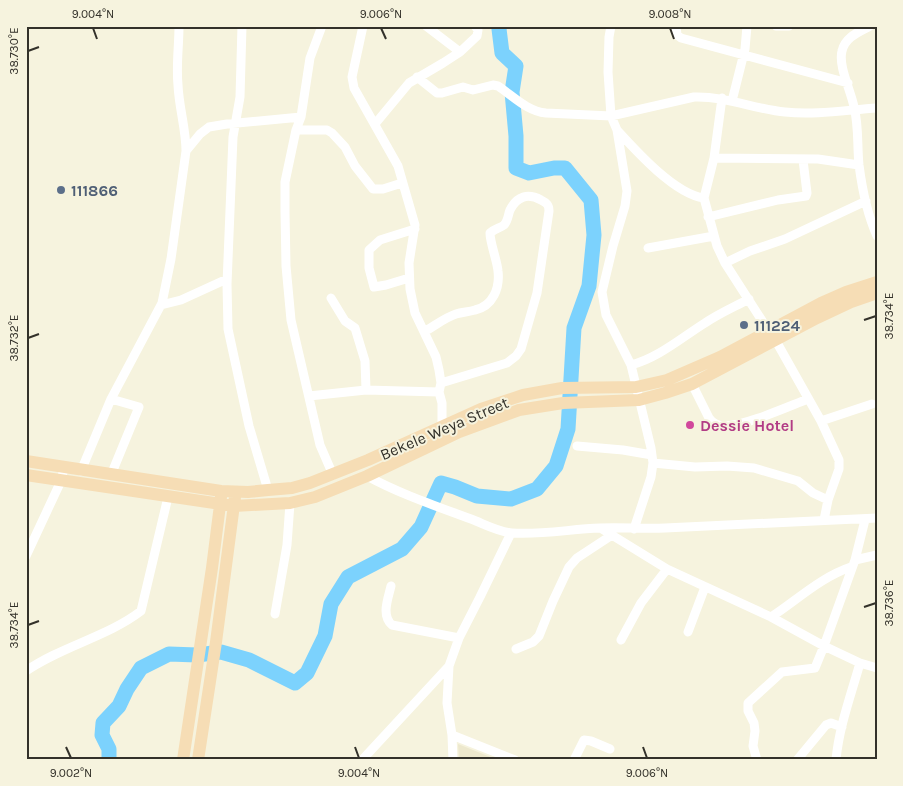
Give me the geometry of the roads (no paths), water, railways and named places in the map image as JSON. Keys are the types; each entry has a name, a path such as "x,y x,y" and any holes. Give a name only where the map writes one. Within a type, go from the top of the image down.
{"main road":[{"name":"Bekele Weya Street","path":"26,461 111,475 221,498 236,492 292,488 333,475 442,425 523,395 567,388 638,393 772,336 821,302 877,282"},
{"path":"26,475 168,497 195,500 221,498 234,506 290,504 315,497 367,476 482,422 519,410 638,393 665,393 692,384 772,336 851,302 877,293"},
{"path":"198,760 236,492"},
{"path":"184,760 221,498"},
{"path":"195,500 208,512 218,527"},
{"path":"231,531 252,506"}],"street":[{"path":"81,471 111,399 161,306 171,259 186,151 186,134 182,121 178,84 179,26"},
{"path":"242,26 240,97 233,137 227,279 228,329 249,426 268,490"},
{"path":"322,26 308,67 301,117 296,130 285,182 286,266 291,320 320,445 333,475"},
{"path":"363,26 352,77 354,88 398,166 415,229 409,263 409,278 415,313 436,356 442,403 442,425"},
{"path":"426,26 460,52"},
{"path":"375,124 403,89 417,77 460,52 477,36 478,30 475,26"},
{"path":"611,26 608,72 611,116 617,130 626,192 625,206 602,292 606,315 631,365 653,459 651,476 634,529"},
{"path":"676,26 678,35 682,38 848,83"},
{"path":"747,26 744,55 727,100 704,198 714,236 726,263 772,336 821,421 839,460 839,470 828,500 824,520"},
{"path":"776,26 789,26"},
{"path":"869,26 853,35 844,44 841,53 855,110 859,165 866,201 872,226 877,236"},
{"path":"417,77 438,93 463,87 473,90 493,85 537,112 611,116 694,97 727,100 784,112 820,113 877,108"},
{"path":"186,151 200,134 209,127 301,117"},
{"path":"296,130 327,130 332,133 345,147 355,166 373,188 383,189 402,184"},
{"path":"617,130 644,158 674,183 689,194 704,198"},
{"path":"714,158 818,159 859,165"},
{"path":"708,217 806,196 802,160"},
{"path":"309,396 366,390 440,387 507,363 519,352 537,293 549,211 547,202 533,195 528,195 514,204 504,225 490,233 499,282 492,300 477,310 456,314 425,331"},
{"path":"726,263 750,251 785,239 866,201"},
{"path":"409,278 374,287 369,268 369,250 380,240 415,229"},
{"path":"648,248 714,236"},
{"path":"161,306 181,300 227,279"},
{"path":"331,298 345,322 355,328 365,361 366,390"},
{"path":"631,365 643,362 707,321 749,299"},
{"path":"692,384 709,418 719,426 735,425 808,399"},
{"path":"111,399 140,407 111,475"},
{"path":"821,421 872,404"},
{"path":"577,446 623,450 653,459 695,467 727,466 754,468 798,481 813,493 828,500"},
{"path":"26,556 61,481 64,468"},
{"path":"367,476 388,488 511,533 552,533 600,528 634,529 787,524 824,520 865,520 877,518"},
{"path":"26,671 64,649 130,619 141,610 168,497"},
{"path":"275,614 287,545 290,504"},
{"path":"758,760 754,746 756,731 748,711 748,704 782,672 815,668 853,563 865,520"},
{"path":"600,528 668,569 771,617 860,664 877,668"},
{"path":"453,760 452,735 447,703 449,666 459,638 511,533"},
{"path":"516,649 533,642 539,636 569,567 577,558 612,535"},
{"path":"771,617 816,585 853,563 877,555"},
{"path":"621,640 642,603 668,569"},
{"path":"391,586 385,615 392,625 459,638"},
{"path":"688,632 705,587"},
{"path":"836,760 842,727 860,664"},
{"path":"362,760 449,666"},
{"path":"797,760 826,725 831,723 842,727"},
{"path":"452,735 515,760"},
{"path":"574,760 584,740 610,749"}],"waterway":[{"path":"109,760 109,749 102,735 103,723 119,706 127,689 141,668 169,654 197,655 221,652 249,660 295,683 307,673 325,636 331,604 348,577 402,549 421,527 441,483 477,496 511,499 537,489 556,466 568,429 574,328 589,286 594,235 591,200 565,168 554,168 529,173 516,168 516,136 512,92 516,66 502,53 500,26"}],"place":[{"name":"111866","path":"61,190"},
{"name":"111224","path":"744,325"},
{"name":"Dessie Hotel","path":"690,425"}]}
